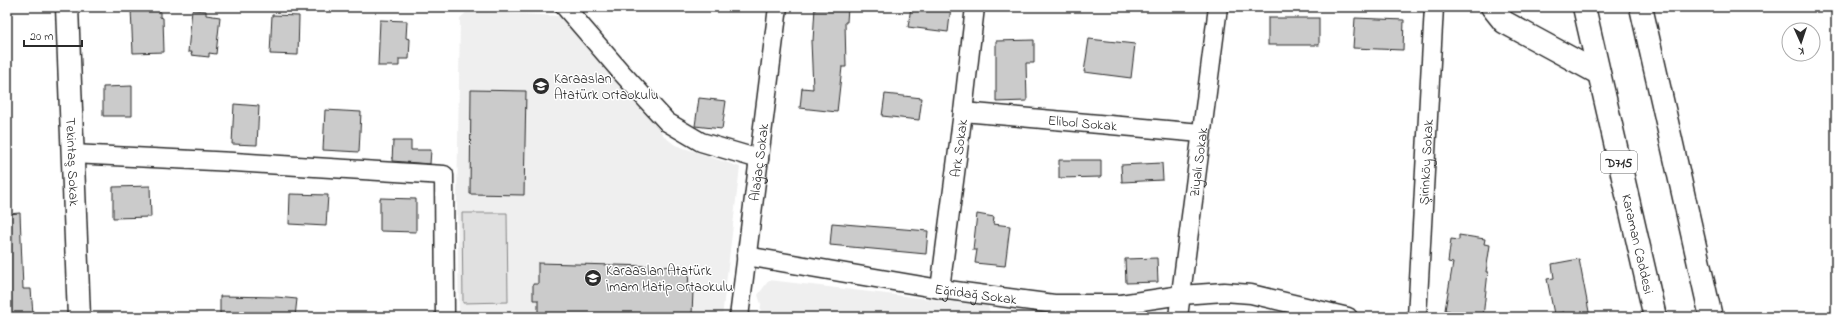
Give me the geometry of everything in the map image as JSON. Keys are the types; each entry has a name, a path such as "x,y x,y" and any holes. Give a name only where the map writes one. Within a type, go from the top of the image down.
{"main road":[{"name":"Tekintaş Sokak","path":"67,7 79,317"},
{"path":"1492,7 1504,22 1598,73"},
{"name":"Karaman Caddesi","path":"1584,7 1655,317"},
{"path":"1641,7 1711,317"}],"street":[{"name":"Alağaç Sokak","path":"739,317 778,7"},
{"name":"Ark Sokak","path":"940,289 964,112 975,7"},
{"name":"Ziyalı Sokak","path":"1178,317 1218,7"},
{"name":"Şirinköy Sokak","path":"1416,317 1434,7"},
{"path":"567,8 621,72 667,122 701,142 759,159"},
{"name":"Elibol Sokak","path":"964,112 1201,133"},
{"path":"72,154 444,175 445,317"},
{"name":"Eğridağ Sokak","path":"746,256 940,289 1054,304 1121,304 1181,295 1224,292 1251,294 1348,317"}],"shaded area":[{"path":"468,11 558,16 567,20 575,27 665,137 675,145 740,167 722,317 459,317 457,204 460,18"},
{"path":"462,213 507,213 508,302 463,303"},
{"path":"769,280 988,306 991,317 760,317 761,304 758,295"}],"building":[{"path":"815,7 848,7 847,22 845,22 846,67 842,67 837,112 800,108 802,88 813,89 811,41 813,41"},
{"path":"911,7 951,7 948,32 908,27"},
{"path":"131,9 160,9 160,17 163,18 164,52 133,53"},
{"path":"192,10 206,11 206,15 220,17 216,54 209,53 209,57 191,55 192,52 188,52"},
{"path":"272,15 299,16 298,55 270,54"},
{"path":"1268,18 1319,18 1319,45 1268,45"},
{"path":"1355,18 1404,20 1403,50 1353,48"},
{"path":"380,20 407,21 406,38 410,39 409,59 399,59 399,66 378,66"},
{"path":"1089,39 1135,44 1131,78 1084,72"},
{"path":"1034,40 1034,63 1026,63 1027,101 996,102 996,41"},
{"path":"132,86 132,116 103,116 103,87"},
{"path":"471,90 526,91 524,195 470,194"},
{"path":"885,94 922,98 919,120 882,116"},
{"path":"699,98 726,101 722,129 695,126"},
{"path":"234,104 259,106 257,145 232,144"},
{"path":"325,110 361,112 359,152 323,150"},
{"path":"393,141 411,141 411,150 431,150 430,164 392,161"},
{"path":"1059,160 1101,160 1101,177 1059,178"},
{"path":"1162,163 1163,180 1122,182 1121,165"},
{"path":"150,186 151,217 113,218 113,187"},
{"path":"290,194 328,195 326,226 289,224"},
{"path":"380,198 416,199 416,232 380,231"},
{"path":"20,213 23,289 31,289 33,314 26,314 26,317 7,317 7,214"},
{"path":"977,214 994,217 993,224 1010,226 1005,266 975,263 977,250 973,250"},
{"path":"832,223 928,231 926,254 830,245"},
{"path":"1459,235 1485,239 1484,244 1490,245 1486,272 1488,272 1483,317 1449,317 1450,311 1445,310 1453,263 1448,262 1451,239 1459,240"},
{"path":"1157,258 1158,282 1126,283 1125,259"},
{"path":"1579,259 1590,317 1565,317 1564,312 1554,314 1547,279 1554,278 1552,264"},
{"path":"538,263 689,267 688,291 693,291 692,314 688,314 688,317 538,317 538,300 533,300 533,284 538,284"},
{"path":"220,296 297,299 295,317 220,317"}],"place":[{"name":"Karaaslan Atatürk Ortaokulu","path":"541,86"},
{"name":"Karaaslan Atatürk İmam Hatip Ortaokulu","path":"593,278"}]}
